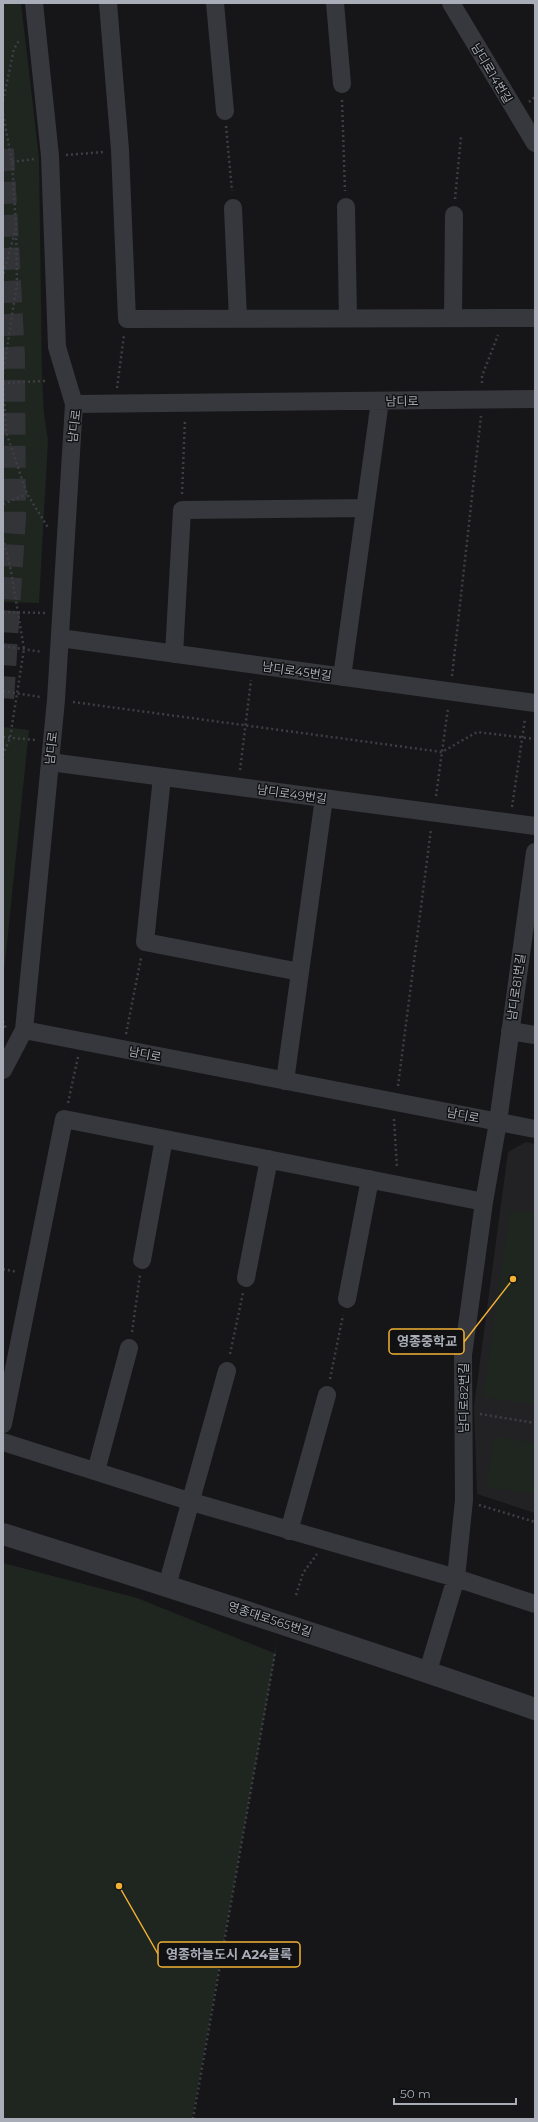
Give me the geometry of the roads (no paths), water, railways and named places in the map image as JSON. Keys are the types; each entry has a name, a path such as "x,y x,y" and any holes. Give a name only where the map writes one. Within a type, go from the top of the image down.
{"street":[{"path":"108,3 120,150 127,319 535,318"},
{"path":"215,3 225,111"},
{"path":"335,3 342,84"},
{"name":"남디로14번길","path":"450,3 535,143"},
{"path":"34,9 50,156 57,347 74,404"},
{"path":"346,207 348,318"},
{"path":"233,208 238,318"},
{"path":"454,215 454,318"},
{"name":"남디로","path":"535,399 74,404 56,700 24,1030 535,1129"},
{"path":"342,677 380,401"},
{"path":"174,654 182,510 365,508"},
{"name":"남디로45번길","path":"59,646 174,654 531,703"},
{"name":"남디로49번길","path":"50,762 535,826"},
{"path":"162,777 145,942 300,972"},
{"path":"285,1081 324,798"},
{"name":"남디로81번길","path":"498,1122 535,852"},
{"path":"3,1070 24,1030"},
{"path":"510,1031 535,1035"},
{"path":"3,1424 64,1119 484,1202"},
{"name":"남디로82번길","path":"428,1671 456,1578 464,1500 463,1355 484,1202 498,1122"},
{"path":"142,1260 164,1138"},
{"path":"246,1278 269,1159"},
{"path":"347,1299 370,1179"},
{"path":"96,1472 129,1348"},
{"path":"167,1586 192,1502 227,1370"},
{"path":"289,1531 327,1395"},
{"path":"3,1442 192,1502 456,1578 535,1604"},
{"name":"영종대로565번길","path":"3,1534 428,1671 535,1709"}],"tunnel":[{"path":"3,149 14,357 15,517 3,700"}],"place":[{"name":"영종중학교","path":"513,1279"},
{"name":"영종하늘도시 A24블록","path":"119,1886"}]}
